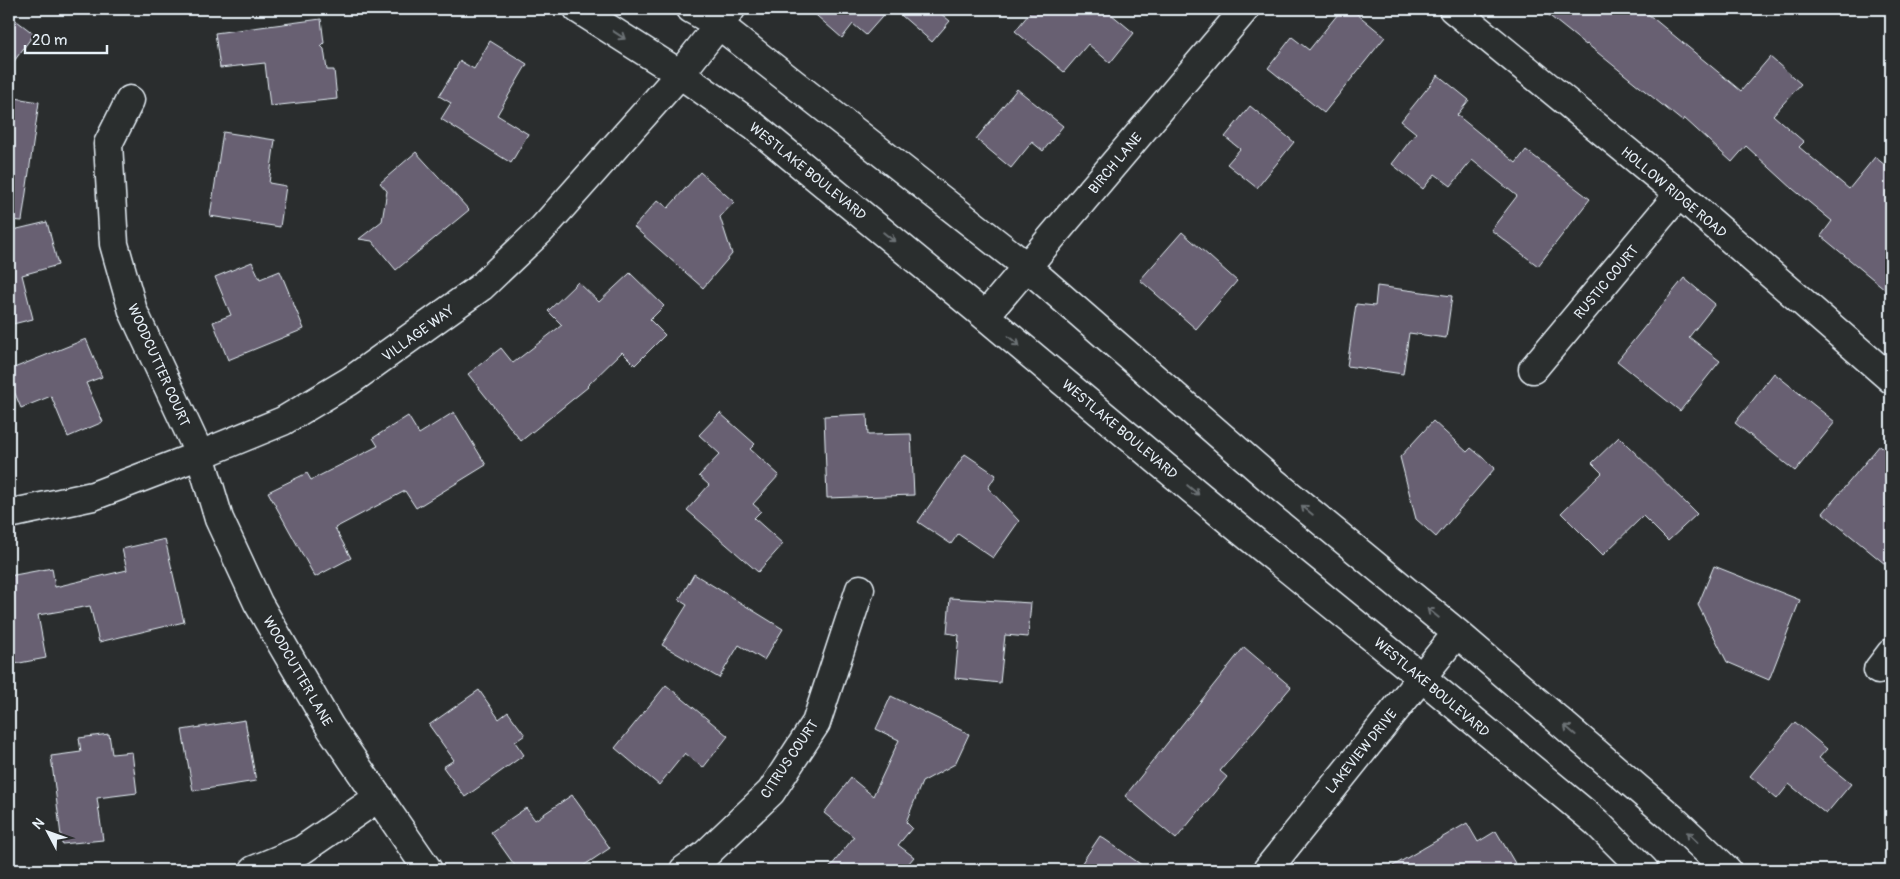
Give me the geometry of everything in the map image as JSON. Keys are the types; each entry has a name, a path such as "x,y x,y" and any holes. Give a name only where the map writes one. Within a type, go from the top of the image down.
{"street":[{"name":"WESTLAKE BOULEVARD","path":"578,9 680,74 754,126 1596,822 1644,870"},
{"path":"691,9 725,16 1027,267 1269,478 1458,633 1672,818 1727,870"},
{"name":"BIRCH LANE","path":"986,316 1245,9"},
{"name":"HOLLOW RIDGE ROAD","path":"1453,9 1679,194 1891,379"},
{"name":"VILLAGE WAY","path":"9,514 92,496 200,456 283,421 350,381 481,287 542,229 680,74 725,16"},
{"name":"WOODCUTTER COURT","path":"130,100 108,144 114,244 133,311 200,456"},
{"name":"RUSTIC COURT","path":"1533,369 1679,194"},
{"name":"WOODCUTTER LANE","path":"200,456 219,519 258,603 330,726 428,870"},
{"name":"CITRUS COURT","path":"684,870 706,855 771,792 816,723 860,589"},
{"name":"LAKEVIEW DRIVE","path":"1267,870 1458,633"},
{"path":"254,870 302,850 379,797"}],"building":[{"path":"809,9 889,9 866,35 853,24 842,38"},
{"path":"894,9 935,9 950,21 932,42"},
{"path":"1033,9 1105,9 1134,33 1110,63 1088,44 1064,72 1015,31"},
{"path":"1342,9 1351,9 1385,37 1324,113 1268,68 1292,37 1309,50"},
{"path":"1541,9 1642,9 1741,91 1770,57 1801,84 1773,115 1804,142 1799,147 1849,189 1875,157 1891,170 1891,294 1821,236 1832,221 1793,189 1746,146 1732,162 1684,118 1682,121"},
{"path":"9,15 34,34 9,68"},
{"path":"321,19 324,43 321,46 324,49 327,70 334,70 337,99 270,106 265,63 220,68 215,33"},
{"path":"490,41 527,64 497,115 528,134 511,163 441,119 451,103 439,96 460,61 474,69"},
{"path":"1438,75 1469,100 1457,115 1516,163 1526,150 1590,199 1538,266 1491,230 1517,196 1472,160 1451,186 1435,174 1423,189 1392,164 1416,133 1401,121"},
{"path":"1017,89 1063,126 1043,151 1032,142 1011,168 976,139"},
{"path":"9,97 39,102 22,221 9,220"},
{"path":"1250,106 1294,142 1257,188 1227,164 1240,149 1225,137"},
{"path":"223,132 275,140 269,183 286,186 280,227 210,216"},
{"path":"416,152 469,210 396,270 372,241 359,239 382,221 387,191 380,183"},
{"path":"700,172 734,202 720,217 732,254 703,288 634,227 658,200 668,208"},
{"path":"47,222 58,265 22,275 33,319 9,325 9,231"},
{"path":"1182,232 1237,281 1196,329 1140,280"},
{"path":"252,262 260,279 280,271 304,329 228,360 213,322 231,315 215,277"},
{"path":"630,273 664,306 650,320 665,335 635,365 622,352 588,387 521,441 468,374 501,348 513,363 562,325 548,311 578,282 599,302"},
{"path":"1684,278 1715,304 1689,337 1720,361 1680,411 1617,361"},
{"path":"1377,286 1452,296 1446,338 1409,333 1403,374 1347,366 1356,304 1375,306"},
{"path":"86,339 102,377 86,383 103,422 68,437 51,396 21,408 9,379 9,370"},
{"path":"1774,373 1835,422 1795,471 1735,423"},
{"path":"454,412 486,465 416,508 405,491 335,528 351,558 315,577 268,492 307,473 311,480 378,446 373,438 408,416 419,434"},
{"path":"720,413 755,444 750,449 779,475 753,504 761,511 754,518 783,544 758,572 687,510 709,485 699,476 720,454 699,435"},
{"path":"867,414 868,435 911,434 914,495 827,498 824,416"},
{"path":"1433,421 1467,452 1471,448 1495,468 1436,537 1416,519 1400,457"},
{"path":"1619,437 1697,514 1668,541 1643,516 1603,555 1561,513 1602,473 1592,463"},
{"path":"1880,445 1891,455 1891,569 1823,513"},
{"path":"965,454 996,475 988,488 1019,521 993,558 958,534 951,544 918,522"},
{"path":"165,539 184,622 99,642 90,606 38,615 46,658 9,665 9,576 52,568 55,587 127,570 122,549"},
{"path":"1714,566 1800,600 1769,680 1727,662 1698,605"},
{"path":"694,574 783,629 764,660 739,645 719,678 662,645 687,605 679,600"},
{"path":"950,598 1031,603 1028,637 1005,635 1000,683 955,678 959,635 947,633"},
{"path":"1244,647 1291,687 1220,771 1227,777 1176,839 1125,796"},
{"path":"666,685 728,736 703,768 685,753 659,785 615,748"},
{"path":"479,690 499,719 508,712 525,735 515,742 524,755 465,797 443,767 454,760 429,725"},
{"path":"891,696 969,734 955,764 922,782 906,822 912,828 898,845 914,857 903,870 828,870 854,837 824,813 851,778 873,796 899,740 876,729"},
{"path":"245,720 256,781 193,791 182,730"},
{"path":"1795,722 1827,749 1819,758 1851,784 1826,814 1789,784 1777,799 1750,776"},
{"path":"109,734 112,754 132,752 137,793 97,798 103,840 62,844 51,756 81,752 79,738"},
{"path":"572,795 610,848 577,870 518,870 491,832 526,808 535,820"},
{"path":"1467,823 1478,842 1496,831 1519,870 1386,870"},
{"path":"1100,836 1149,870 1077,870"}]}
